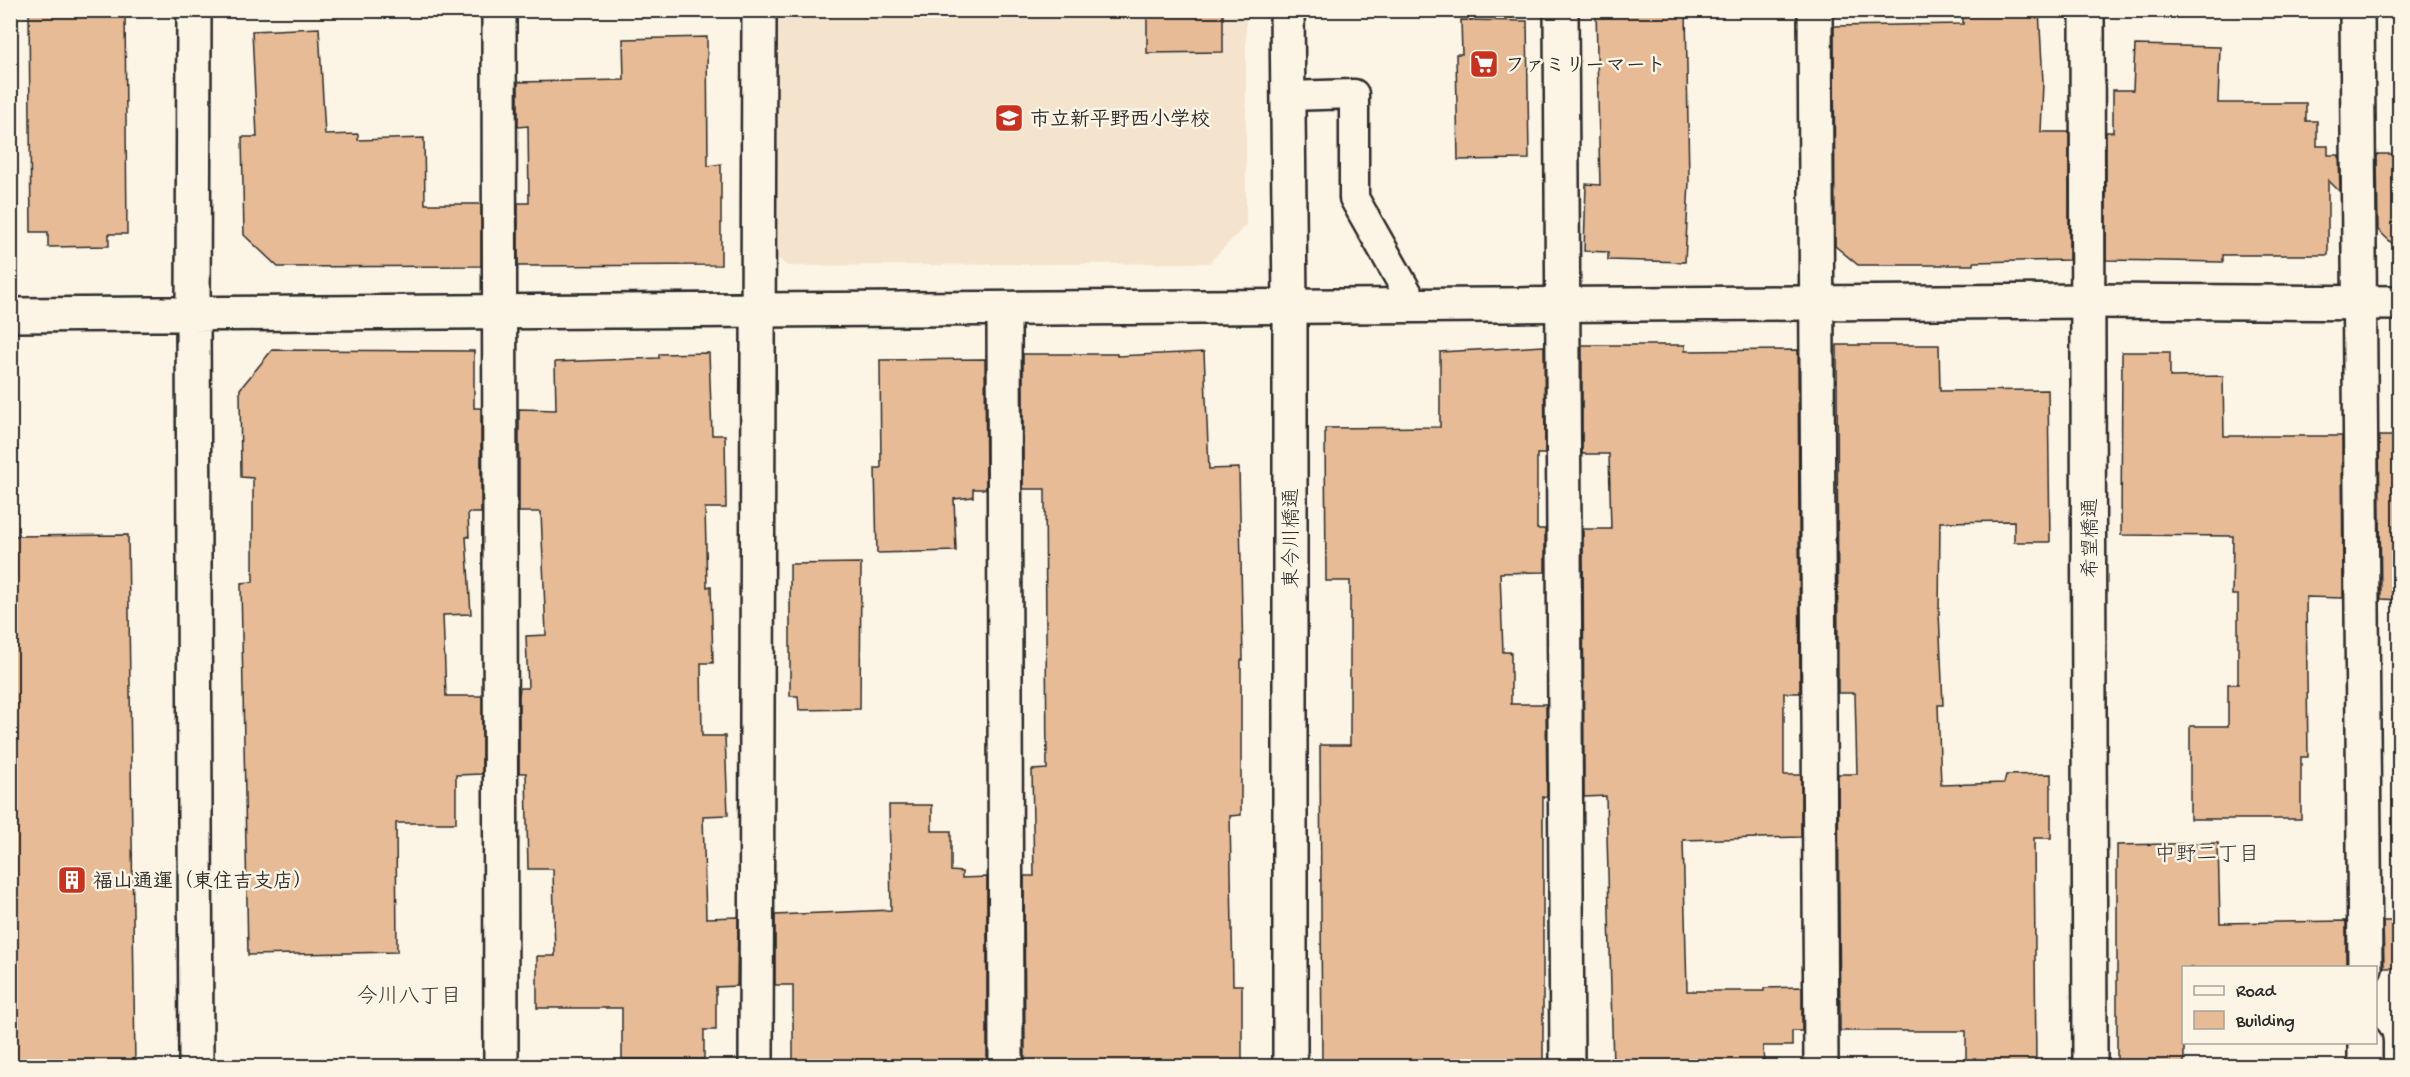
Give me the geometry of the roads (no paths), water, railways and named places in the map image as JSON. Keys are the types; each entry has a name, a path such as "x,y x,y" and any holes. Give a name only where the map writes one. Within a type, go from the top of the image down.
{"street":[{"path":"194,10 196,1066"},
{"path":"499,10 501,1066"},
{"path":"756,1066 759,10"},
{"name":"東今川橋通","path":"1287,10 1290,307 1290,1066"},
{"path":"1561,10 1567,1066"},
{"path":"1815,10 1821,1066"},
{"name":"希望橋通","path":"2087,10 2090,1066"},
{"path":"2357,10 2365,966"},
{"path":"10,315 2089,301 2400,303"},
{"path":"1004,309 1006,1066"},
{"path":"2365,1044 2366,1066"}],"lane":[{"path":"1288,96 1354,94 1354,198 1415,306"}],"place":[{"name":"ファミリーマート","path":"1484,64"},
{"name":"市立新平野西小学校","path":"1009,118"},
{"name":"福山通運（東住吉支店）","path":"72,880"}],"district":[{"name":"中野二丁目","path":"2207,853"},
{"name":"今川八丁目","path":"409,995"}]}
